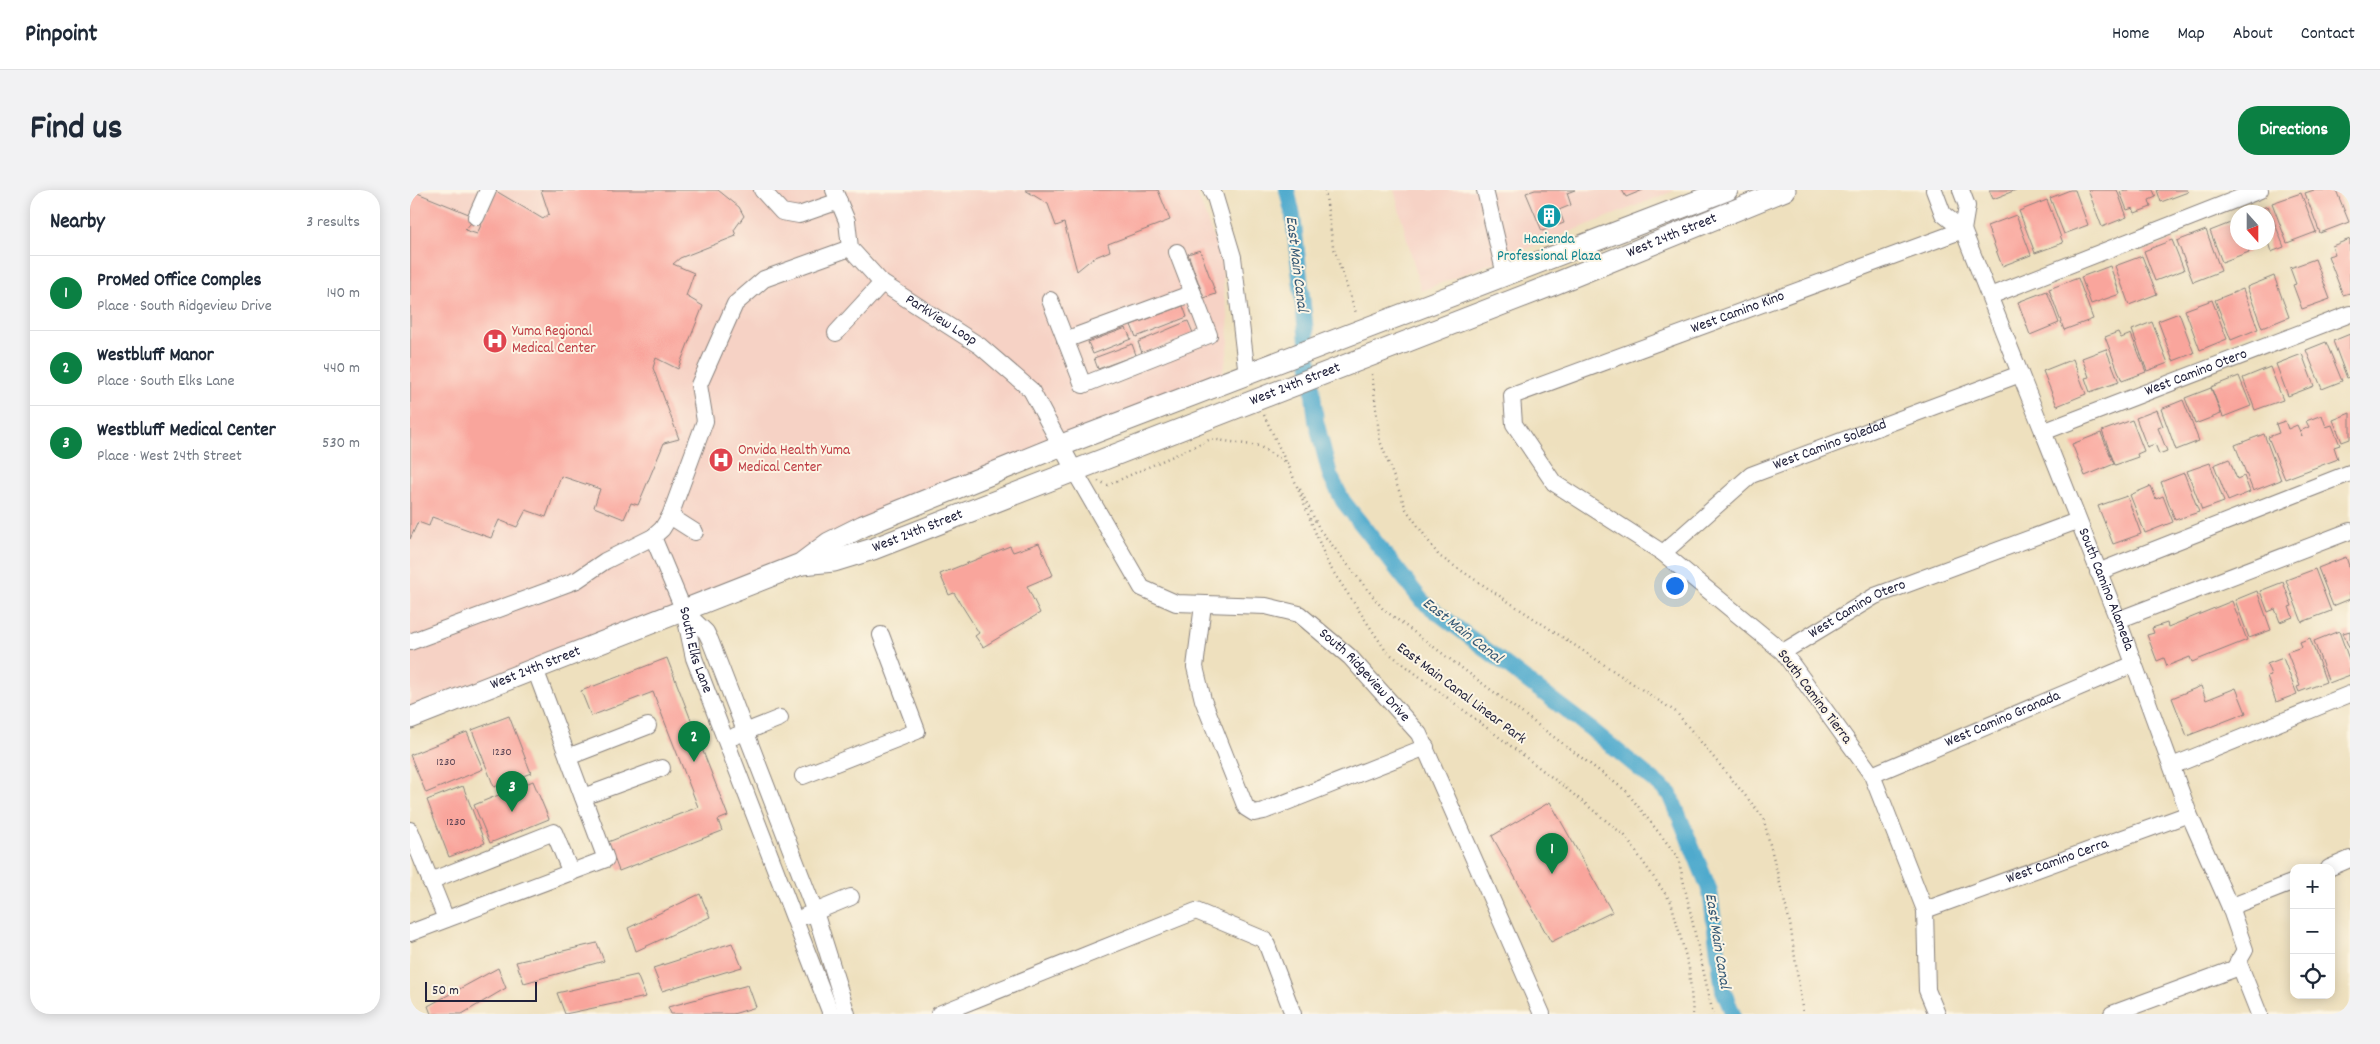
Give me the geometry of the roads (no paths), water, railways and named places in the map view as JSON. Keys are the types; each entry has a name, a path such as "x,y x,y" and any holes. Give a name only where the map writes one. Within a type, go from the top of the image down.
{"main road":[{"name":"West 24th Street","path":"802,564 828,543 863,526 1062,445 1727,190"},
{"name":"West 24th Street","path":"410,718 802,564 834,561 873,549 1552,285 1785,190"},
{"path":"1410,339 1428,322 1496,295 1504,288 1506,275"}],"street":[{"path":"476,217 488,190"},
{"path":"410,642 577,580 605,561 653,537 662,529 670,516 705,421 699,385 734,304 764,279 850,248 847,221 837,195 799,215 782,212 762,190"},
{"path":"1211,190 1215,197 1233,258 1247,375"},
{"path":"1486,190 1506,275"},
{"name":"South Camino Alameda","path":"1934,190 1943,214 1963,230 2118,620 2189,814 2230,907 2241,956 2259,1014"},
{"path":"1961,190 1967,206 1963,230"},
{"path":"1990,296 2260,190"},
{"name":"West Camino Kino","path":"1512,396 1963,230"},
{"name":"ParkView Loop","path":"850,248 882,283 980,346 1031,390 1074,470"},
{"path":"1050,300 1084,385 1209,335 1177,252"},
{"path":"836,333 882,283"},
{"path":"1066,340 1192,292"},
{"name":"West Camino Otero","path":"2043,432 2350,314"},
{"name":"West Camino Soledad","path":"1663,553 1751,475 2020,374"},
{"name":"South Camino Tierra","path":"1512,396 1514,424 1554,483 1663,553 1783,652 1872,775 1925,910 1927,990 1937,1014"},
{"name":"South Ridgeview Drive","path":"1074,470 1142,588 1176,603 1266,606 1299,614 1350,657 1419,734 1542,1014"},
{"path":"2098,572 2350,473"},
{"path":"670,516 695,532"},
{"name":"West Camino Otero","path":"1783,652 1875,596 2078,521"},
{"path":"2118,620 2350,531"},
{"path":"653,537 684,611"},
{"path":"1203,605 1195,667 1203,700 1246,808 1254,813 1264,811 1426,747"},
{"name":"South Elks Lane","path":"684,611 706,632 710,640 815,912 847,1014"},
{"name":"South Elks Lane","path":"684,611 694,658 831,1014"},
{"path":"803,776 917,732 881,635"},
{"name":"West Camino Granada","path":"1872,775 2134,664"},
{"path":"410,933 606,859 535,669"},
{"path":"2172,766 2350,694"},
{"path":"725,740 780,718"},
{"path":"568,757 648,726"},
{"path":"583,797 662,768"},
{"name":"West Camino Cerra","path":"1925,910 2189,814"},
{"path":"410,830 446,919"},
{"path":"430,881 554,832 571,873"},
{"path":"2335,865 2350,859"},
{"path":"2230,907 2290,884"},
{"path":"795,920 851,897"},
{"path":"939,1014 1196,911 1264,940 1293,1014"},
{"path":"2112,1014 2234,969 2241,956"}],"waterway":[{"name":"East Main Canal","path":"1287,190 1293,216 1316,421 1330,475 1343,501 1422,601 1592,730 1670,794 1710,891 1723,990 1733,1014"}],"place":[{"name":"Hacienda Professional Plaza","path":"1549,216"},
{"name":"Yuma Regional Medical Center","path":"495,341"},
{"name":"Onvida Health Yuma Medical Center","path":"721,460"},
{"name":"Westbluff Manor","path":"694,762"},
{"name":"Westbluff Medical Center","path":"512,812"},
{"name":"ProMed Office Comples","path":"1552,874"}]}
